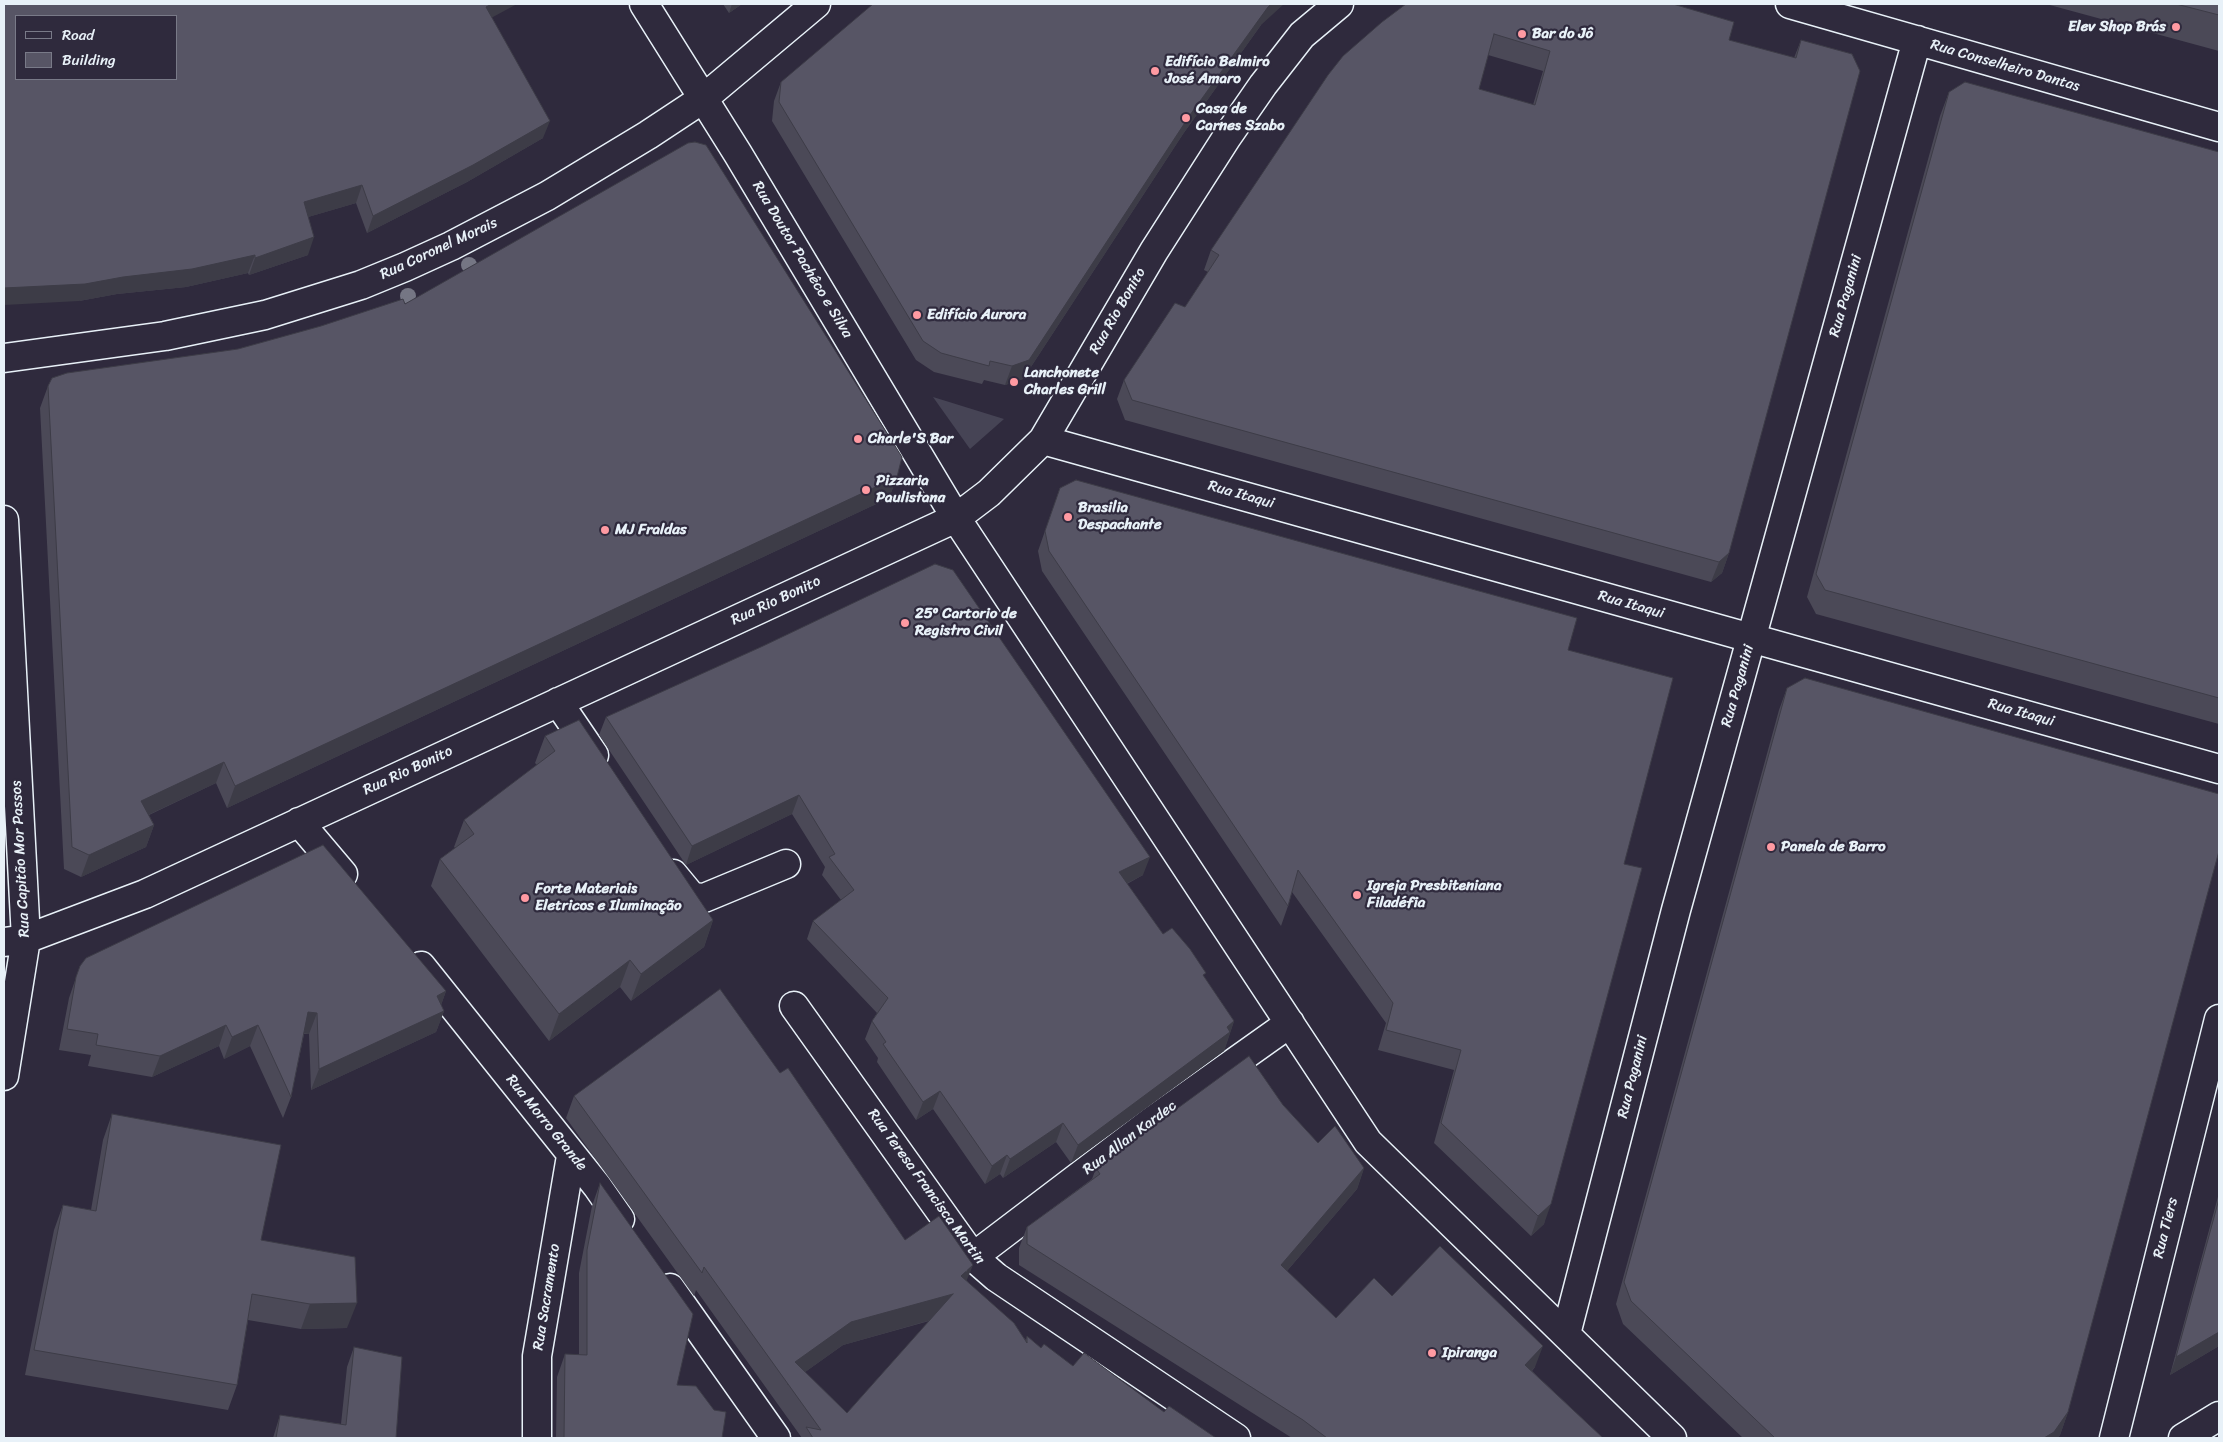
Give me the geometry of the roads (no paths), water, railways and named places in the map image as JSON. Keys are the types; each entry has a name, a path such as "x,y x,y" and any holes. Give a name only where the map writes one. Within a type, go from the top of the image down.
{"street":[{"name":"Rua Doutor Pachêco e Silva","path":"644,4 704,98 956,518 1368,1142 1672,1438"},
{"name":"Rua Coronel Morais","path":"4,358 165,336 265,315 361,285 451,246 547,196 648,135 704,98 816,4"},
{"name":"Rua Rio Bonito","path":"15,940 145,894 956,518 989,493 1043,440 1154,251 1232,130 1263,85 1302,35 1339,4"},
{"name":"Rua Conselheiro Dantas","path":"1790,4 2219,127"},
{"name":"Rua Paganini","path":"1566,1334 1676,910 1917,40"},
{"name":"Rua Itaqui","path":"1043,440 2219,769"},
{"name":"Rua Capitão Mor Passos","path":"4,520 15,940 4,1076"},
{"path":"558,702 608,777"},
{"path":"299,822 360,894"},
{"path":"661,856 677,880 692,897 697,898 704,898 786,864"},
{"name":"Rua Morro Grande","path":"404,945 597,1186 637,1243"},
{"name":"Rua Teresa Francisca Martin","path":"794,1006 973,1257 996,1277 1236,1438"},
{"name":"Rua Tiers","path":"2114,1438 2219,1018"},
{"name":"Rua Allan Kardec","path":"973,1257 1152,1121 1290,1023"},
{"name":"Rua Sacramento","path":"537,1438 537,1356 572,1156"},
{"path":"655,1267 776,1438"},
{"path":"2183,1438 2219,1416"}],"place":[{"name":"Elev Shop Brás","path":"2176,27"},
{"name":"Bar do Jô","path":"1522,34"},
{"name":"Edifício Belmiro José Amaro","path":"1155,71"},
{"name":"Casa de Carnes Szabo","path":"1186,118"},
{"name":"Edifício Aurora","path":"917,315"},
{"name":"Lanchonete Charles Grill","path":"1014,382"},
{"name":"Charle'S Bar","path":"858,439"},
{"name":"Pizzaria Paulistana","path":"866,490"},
{"name":"Brasilia Despachante","path":"1068,517"},
{"name":"MJ Fraldas","path":"605,530"},
{"name":"25º Cartorio de Registro Civil","path":"905,623"},
{"name":"Panela de Barro","path":"1771,847"},
{"name":"Igreja Presbiteniana Filadéfia","path":"1357,895"},
{"name":"Forte Materiais Eletricos e Iluminação","path":"525,898"},
{"name":"Ipiranga","path":"1432,1353"}]}
